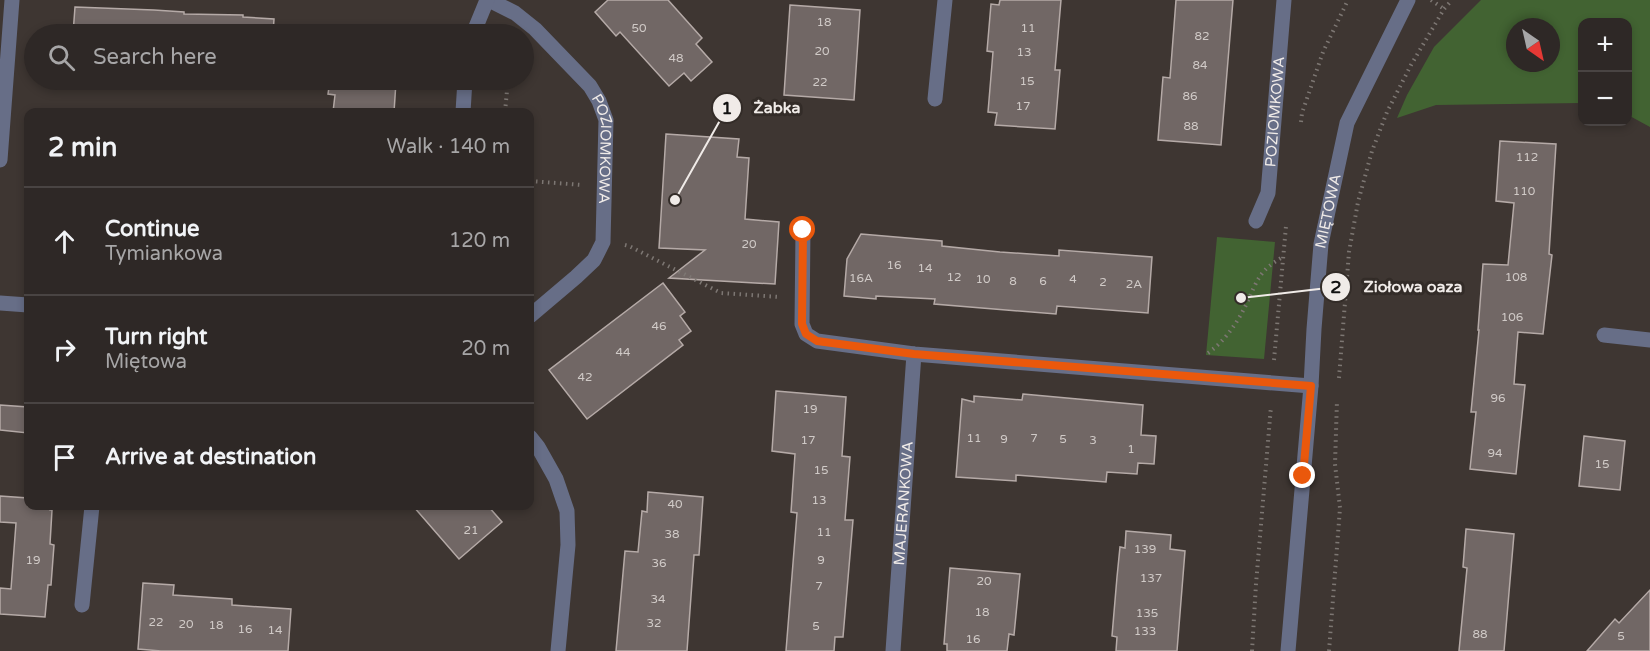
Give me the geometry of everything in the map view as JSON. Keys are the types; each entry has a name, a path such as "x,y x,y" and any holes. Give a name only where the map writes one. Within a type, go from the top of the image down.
{"street":[{"path":"0,160 12,0"},
{"name":"POZIOMKOWA","path":"477,24 488,0 514,12 529,24"},
{"path":"935,99 945,0"},
{"name":"POZIOMKOWA","path":"1256,221 1268,193 1284,0"},
{"name":"MIĘTOWA","path":"1288,651 1321,244 1347,123 1408,0"},
{"name":"POZIOMKOWA","path":"534,28 590,86 606,120 603,242"},
{"path":"463,108 464,90"},
{"path":"803,230 802,324 806,334 817,341 914,354 1311,386"},
{"path":"534,313 594,260 603,242"},
{"path":"0,303 24,305"},
{"path":"1604,335 1650,340"},
{"name":"MAJERANKOWA","path":"893,651 914,354"},
{"path":"534,442 556,479 567,511 568,545 558,651"},
{"path":"82,605 92,510"}],"path":[{"path":"1301,124 1302,113 1323,52 1348,0"},
{"path":"1430,0 1444,9"},
{"path":"1338,388 1349,252 1358,202 1372,151 1387,112 1410,65 1444,9 1452,0"},
{"path":"505,108 507,90"},
{"path":"534,181 604,186"},
{"path":"1252,651 1286,226 1256,221"},
{"path":"603,242 629,246 721,293 802,298"},
{"path":"1201,358 1219,345 1232,329 1261,274 1270,264 1283,256"},
{"path":"1329,651 1340,507 1335,465 1337,399"}],"green space":[{"path":"1481,0 1650,0 1650,127 1632,117 1632,18 1578,18 1578,103 1436,105 1397,118 1434,47"},
{"path":"1217,237 1275,242 1264,359 1206,355"}],"building":[{"path":"608,0 668,0 702,38 696,44 712,62 691,81 684,73 669,86 620,32 616,36 595,12"},
{"path":"1000,0 1061,0 1055,70 1060,70 1055,129 995,125 997,113 988,112 993,52 987,51 991,4 999,5"},
{"path":"1176,0 1233,0 1221,145 1158,140 1163,77 1170,78"},
{"path":"790,5 860,10 854,100 784,95"},
{"path":"75,7 154,10 184,12 184,14 243,15 243,17 274,19 274,24 74,24"},
{"path":"329,90 395,90 394,108 333,108 335,95 328,94"},
{"path":"666,134 739,139 737,157 749,158 745,219 779,222 775,284 669,278 705,250 659,248"},
{"path":"1500,141 1556,144 1549,254 1552,255 1543,334 1518,332 1514,384 1525,385 1516,474 1470,469 1476,412 1471,412 1483,264 1508,265 1514,203 1496,201"},
{"path":"861,234 942,241 942,246 1000,252 1059,256 1059,250 1152,257 1148,313 1057,306 1056,314 934,304 935,299 876,296 876,299 844,296 847,259"},
{"path":"663,283 685,312 680,316 691,331 679,340 683,345 587,419 549,370"},
{"path":"776,391 846,397 842,456 850,457 845,520 853,520 843,637 835,637 834,651 786,651 797,513 791,512 795,454 772,451"},
{"path":"1023,394 1143,405 1141,435 1156,436 1154,464 1138,463 1137,474 1107,472 1106,482 1016,475 1016,481 956,477 962,399 974,402 974,396 1022,400"},
{"path":"0,405 24,407 24,433 0,430"},
{"path":"1584,436 1625,441 1620,490 1579,486"},
{"path":"648,492 703,497 699,555 694,555 687,651 616,651 625,551 638,552 642,511 647,512"},
{"path":"0,496 24,498 24,510 52,510 50,544 54,545 51,585 48,585 45,617 0,614 0,588 11,589 16,523 0,522"},
{"path":"416,510 492,510 502,522 459,559"},
{"path":"1466,529 1514,534 1504,651 1459,651 1467,568 1463,567"},
{"path":"1126,531 1171,535 1170,549 1185,551 1177,651 1116,651 1117,637 1112,636 1120,547 1125,548"},
{"path":"950,568 1020,574 1014,635 1009,634 1007,651 947,651 947,644 944,644"},
{"path":"143,583 174,585 173,595 232,599 232,605 291,609 288,651 138,649"},
{"path":"1650,590 1650,651 1587,651 1615,619 1619,623"}],"place":[{"name":"Żabka","path":"675,200"},
{"name":"Ziołowa oaza","path":"1241,298"}],"route":[{"path":"803,230 802,324 806,334 817,341 914,354 1311,386 1303,476"}]}
